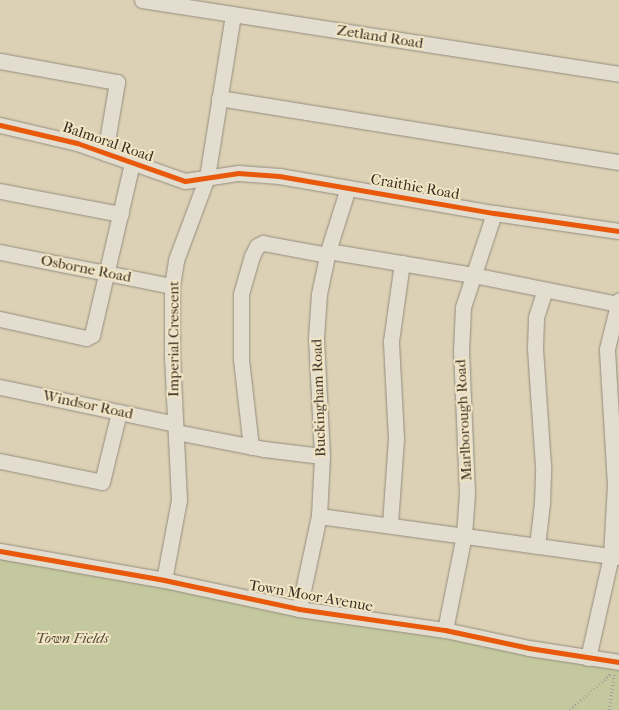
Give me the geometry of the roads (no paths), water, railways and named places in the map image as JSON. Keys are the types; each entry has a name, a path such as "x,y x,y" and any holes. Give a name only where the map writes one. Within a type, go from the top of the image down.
{"street":[{"name":"Zetland Road","path":"142,0 619,74"},
{"name":"Imperial Crescent","path":"164,580 179,500 172,359 172,286 176,260 207,177 233,15"},
{"path":"0,62 117,82 105,153"},
{"path":"220,98 619,162"},
{"name":"Balmoral Road","path":"0,125 60,138 185,181 207,177"},
{"path":"0,319 90,338 108,274 132,163"},
{"name":"Craithie Road","path":"207,177 238,173 270,175 494,213 619,231"},
{"name":"Buckingham Road","path":"298,609 319,516 322,456 316,338 319,294 327,253 348,188"},
{"path":"0,191 121,214"},
{"name":"Marlborough Road","path":"445,630 464,536 467,494 461,350 463,307 494,213"},
{"path":"251,447 241,360 241,294 252,256 257,246 263,243 402,263 618,302 607,349 615,485 615,557 588,658"},
{"name":"Osborne Road","path":"0,252 172,286"},
{"path":"390,524 396,438 390,341 402,263"},
{"path":"537,546 542,503 543,466 535,348 536,317 545,290"},
{"name":"Windsor Road","path":"0,387 119,412 251,447 322,456"},
{"path":"0,461 102,482 119,412"},
{"path":"319,516 390,524 615,557"},
{"name":"Town Moor Avenue","path":"0,550 164,580 298,609 445,630 588,658 619,662"}],"park label":[{"name":"Town Fields","path":"72,639"}]}
